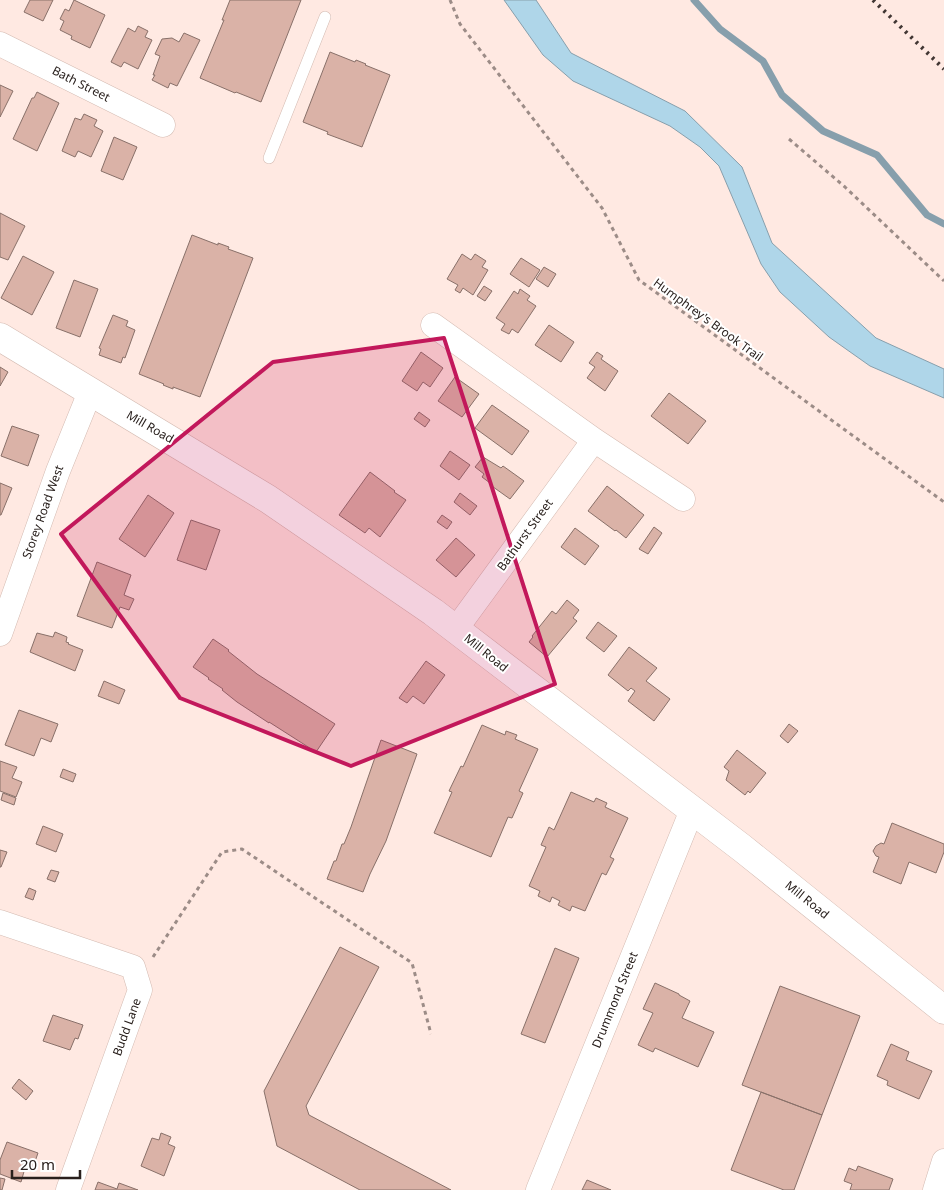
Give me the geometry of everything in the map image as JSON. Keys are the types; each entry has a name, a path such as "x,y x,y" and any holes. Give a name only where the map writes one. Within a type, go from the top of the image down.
{"street":[{"name":"Bath Street","path":"0,44 163,125"},
{"path":"434,325 594,440 683,499"},
{"name":"Mill Road","path":"0,337 268,498 456,629 516,677 788,884 944,1010"},
{"name":"Storey Road West","path":"0,634 58,471 90,392"},
{"name":"Bathurst Street","path":"456,629 594,440"},
{"name":"Drummond Street","path":"538,1190 692,810"},
{"path":"0,922 133,966 136,978"},
{"name":"Budd Lane","path":"68,1190 140,990 136,978"},
{"path":"935,1190 944,1161"}],"lane":[{"path":"269,158 325,17"}],"path":[{"name":"Humphrey's Brook Trail","path":"450,0 460,24 602,208 639,280 944,502"},
{"path":"789,139 845,187 944,281"},
{"path":"136,978 161,947 222,852 242,848 412,963 431,1034"}],"highlighted area":[{"path":"444,338 555,684 351,766 180,698 61,534 273,362"}],"water":[{"path":"504,0 536,0 571,53 685,111 742,167 772,243 876,338 944,369 944,398 870,366 829,337 780,292 761,264 719,166 700,147 670,126 573,81 543,55"}],"building":[{"path":"30,0 53,0 43,21 24,12"},
{"path":"74,0 105,15 90,48 71,39 72,36 60,30 64,21 60,19 65,9 69,11"},
{"path":"230,0 301,0 261,102 200,78 224,20 222,20"},
{"path":"138,26 148,31 145,37 152,40 138,69 124,62 121,67 111,62 128,28 135,32"},
{"path":"184,33 200,40 177,86 170,83 168,88 152,80 160,56 155,54 162,39 172,38 179,42"},
{"path":"330,52 355,62 356,60 390,75 362,147 327,134 328,132 303,122"},
{"path":"0,85 13,91 0,117"},
{"path":"37,92 59,103 37,151 13,139 32,98 34,98"},
{"path":"84,114 97,120 94,126 103,131 91,157 78,151 75,157 62,151 75,118 81,120"},
{"path":"114,137 137,147 123,180 101,171"},
{"path":"0,213 25,226 8,260 0,257"},
{"path":"192,235 229,247 228,249 253,258 200,397 173,387 173,389 139,374"},
{"path":"462,254 471,260 475,254 486,261 482,267 488,270 473,295 463,288 460,293 455,290 458,285 447,279"},
{"path":"23,256 54,272 32,315 1,298"},
{"path":"521,258 540,270 529,287 510,274"},
{"path":"544,267 556,274 548,287 536,279"},
{"path":"74,280 98,289 80,337 56,328"},
{"path":"484,286 492,291 485,301 477,296"},
{"path":"520,289 530,296 527,300 536,306 518,333 512,329 509,334 501,330 505,324 496,318 514,291 518,294"},
{"path":"113,315 128,321 126,326 135,330 125,358 123,357 121,363 99,355 101,349 99,348"},
{"path":"549,325 574,342 561,362 535,345"},
{"path":"421,352 443,368 430,387 423,382 417,391 402,381"},
{"path":"597,352 603,356 601,359 618,371 605,391 587,378 595,367 589,363"},
{"path":"0,367 8,372 0,386"},
{"path":"455,377 479,394 462,417 438,401"},
{"path":"669,393 706,421 688,444 651,416"},
{"path":"492,405 529,431 512,455 475,428"},
{"path":"419,412 430,420 425,427 414,419"},
{"path":"12,426 39,435 28,466 1,456"},
{"path":"450,451 470,465 459,480 440,466"},
{"path":"483,457 501,468 503,466 524,481 510,499 489,484 482,477 484,474 475,467"},
{"path":"370,472 406,500 380,537 369,528 365,533 339,515"},
{"path":"0,483 12,488 1,515 0,515"},
{"path":"607,486 644,515 626,538 588,511"},
{"path":"460,493 477,506 470,515 454,502"},
{"path":"148,495 174,513 145,557 119,539"},
{"path":"442,515 452,522 447,529 437,522"},
{"path":"191,520 220,530 206,570 177,560"},
{"path":"654,527 662,533 648,554 639,549"},
{"path":"575,528 599,546 585,565 561,547"},
{"path":"456,538 475,555 456,577 436,560"},
{"path":"97,562 131,575 124,595 134,599 129,610 120,607 112,628 77,616"},
{"path":"567,600 579,610 573,618 577,621 547,657 529,642 552,611 556,614"},
{"path":"598,622 617,636 604,652 586,638"},
{"path":"55,632 67,637 66,642 68,644 83,650 75,671 30,652 37,633 53,637"},
{"path":"213,639 257,674 335,724 316,752 237,702 193,667"},
{"path":"629,647 657,668 646,681 670,699 654,721 628,701 635,691 631,688 628,691 608,675"},
{"path":"426,661 445,675 424,704 413,696 407,703 399,698"},
{"path":"104,681 125,690 119,704 98,696"},
{"path":"19,710 58,724 51,742 41,738 34,756 5,745"},
{"path":"789,724 798,731 788,743 780,736"},
{"path":"482,725 505,735 506,731 517,735 515,739 538,749 519,791 523,793 512,818 508,817 491,857 434,833 452,792 449,791 461,766 463,767"},
{"path":"381,740 417,754 386,841 363,892 327,879 351,827"},
{"path":"737,750 766,773 750,793 748,791 745,795 726,780 729,771 724,767"},
{"path":"0,761 17,767 12,778 22,782 16,797 0,791"},
{"path":"63,769 76,774 73,782 60,777"},
{"path":"571,792 594,802 596,798 607,803 605,807 628,818 610,857 614,859 606,875 602,873 585,911 572,906 570,911 558,905 560,901 552,897 550,902 538,896 540,891 529,886 546,847 541,845 549,827 554,830"},
{"path":"3,793 16,798 14,805 1,800"},
{"path":"892,823 944,844 944,852 936,873 909,862 901,884 873,872 879,857 873,851 876,846 881,843 884,844"},
{"path":"43,826 63,834 56,852 36,844"},
{"path":"0,850 7,852 1,867 0,867"},
{"path":"51,870 59,872 55,882 47,879"},
{"path":"29,888 36,891 33,900 25,897"},
{"path":"340,947 379,967 306,1106 309,1115 451,1190 360,1190 277,1146 264,1091"},
{"path":"555,948 579,958 545,1043 521,1034"},
{"path":"655,983 690,1001 682,1018 714,1032 698,1067 655,1048 653,1052 638,1045 653,1013 643,1009"},
{"path":"780,986 860,1016 822,1115 742,1085"},
{"path":"53,1015 83,1025 78,1039 75,1038 70,1050 43,1041"},
{"path":"891,1044 909,1052 906,1060 932,1071 919,1099 887,1085 888,1081 877,1076"},
{"path":"19,1079 33,1091 26,1100 12,1088"},
{"path":"761,1092 822,1115 794,1190 784,1190 731,1170"},
{"path":"161,1133 171,1137 168,1144 175,1147 164,1176 141,1166 152,1138 159,1140"},
{"path":"7,1142 38,1153 32,1170 25,1168 21,1182 0,1174 0,1160"},
{"path":"858,1166 893,1179 889,1190 850,1190 852,1184 844,1181 849,1168 856,1171"},
{"path":"0,1178 5,1179 2,1190 0,1190"},
{"path":"587,1180 611,1190 582,1190"},
{"path":"98,1182 117,1189 119,1183 138,1190 95,1190"}],"waterway":[{"path":"694,0 720,29 763,61 782,95 823,131 877,155 927,215 944,224"}],"railway":[{"path":"873,0 944,69"}]}
